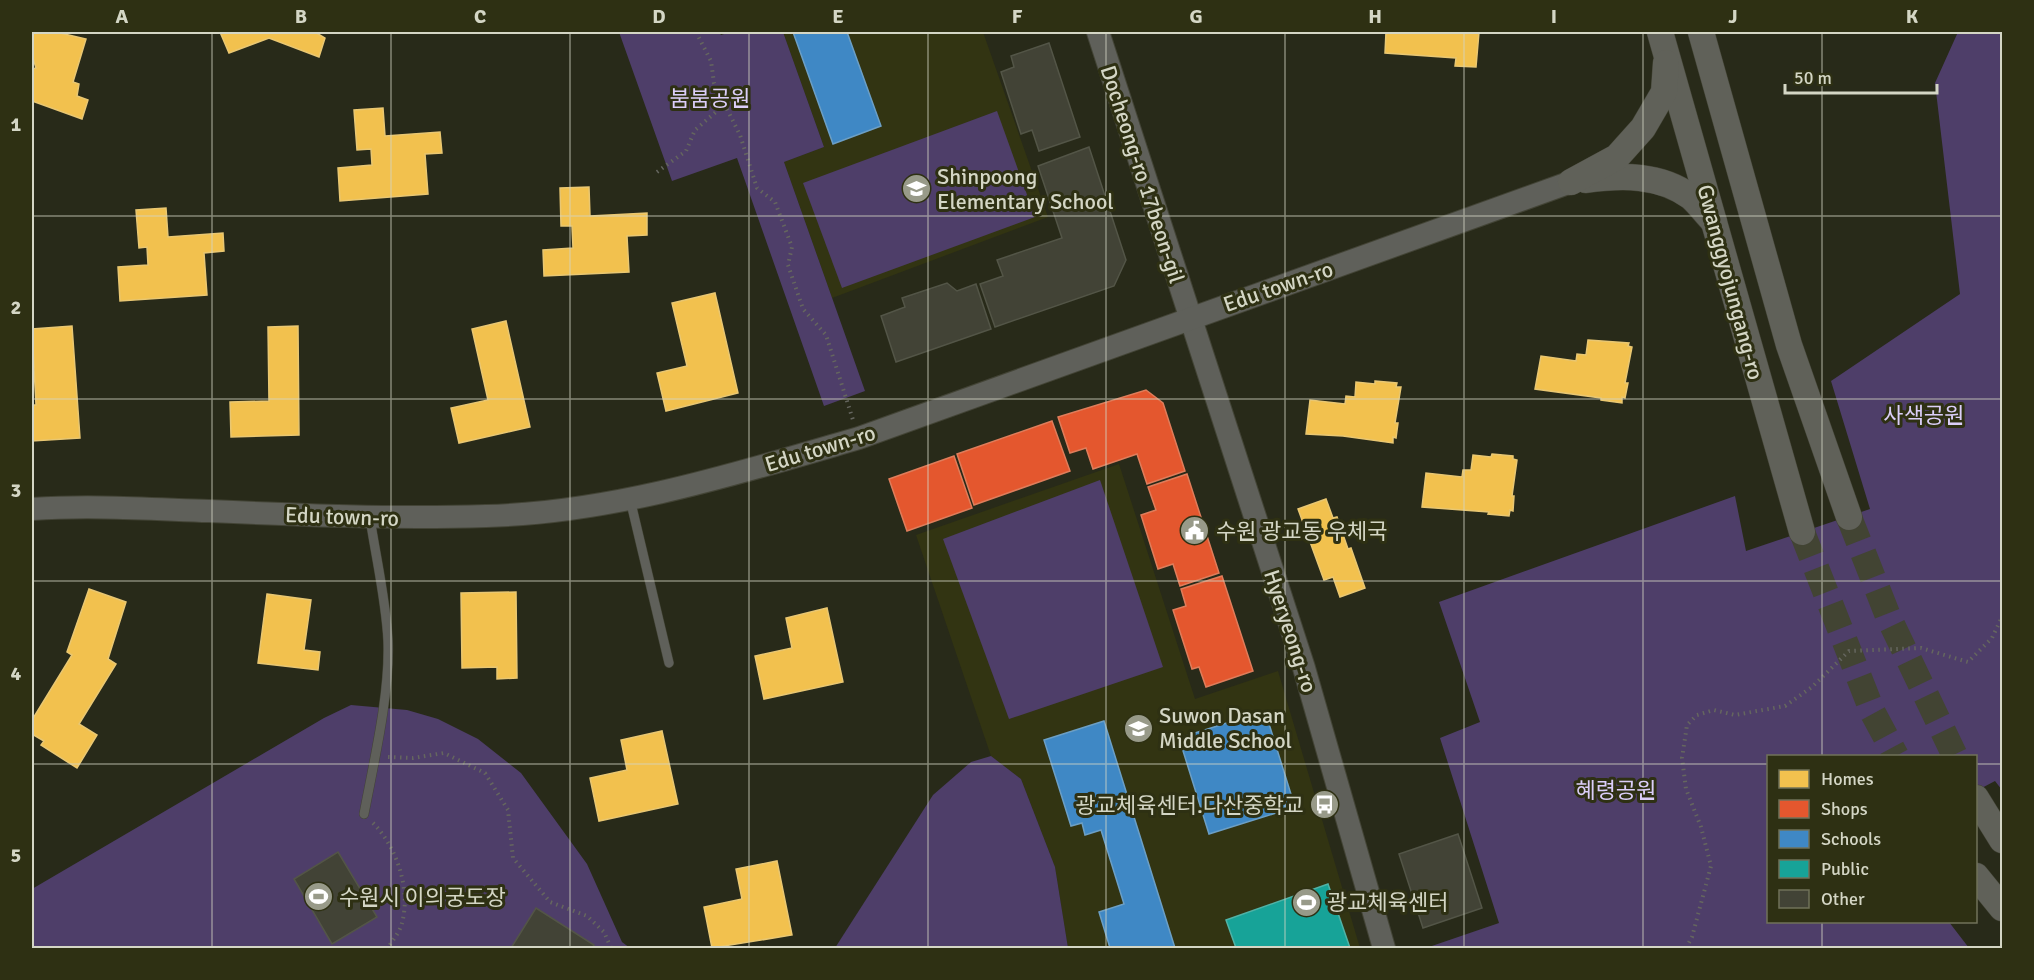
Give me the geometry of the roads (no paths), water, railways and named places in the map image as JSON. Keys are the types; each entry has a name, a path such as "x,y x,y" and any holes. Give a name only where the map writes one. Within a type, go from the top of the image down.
{"main road":[{"name":"Gwanggyojungang-ro","path":"1701,32 1789,345 1849,517"},
{"name":"Gwanggyojungang-ro","path":"1664,43 1802,532"},
{"path":"1571,182 1617,157 1643,128 1664,92 1664,43"},
{"path":"1571,182 1620,175 1652,179 1690,197 1716,224"},
{"path":"1977,800 2002,840"},
{"path":"1977,877 2002,908"}],"street":[{"name":"Docheong-ro 17beon-gil","path":"1098,32 1189,317"},
{"name":"Edu town-ro","path":"32,509 121,508 370,518 488,516 576,510 745,471 859,438 1189,317 1571,182"},
{"name":"Hyeryeong-ro","path":"1189,317 1304,668 1384,948"}],"lane":[{"path":"630,497 669,663"},
{"path":"363,814 375,757 388,662 388,639 370,518"}],"tunnel":[{"path":"1849,517 1888,616 1955,755"},
{"path":"1802,532 1873,713 1895,755"}],"place":[{"name":"Shinpoong Elementary School","path":"916,189"},
{"name":"수원 광교동 우체국","path":"1195,531"},
{"name":"Suwon Dasan Middle School","path":"1138,728"},
{"name":"광교체육센터.다산중학교","path":"1325,805"},
{"name":"수원시 이의궁도장","path":"318,897"},
{"name":"광교체육센터","path":"1306,902"}],"park label":[{"name":"붐붐공원","path":"710,98"},
{"name":"사색공원","path":"1924,415"},
{"name":"혜령공원","path":"1616,790"}]}
